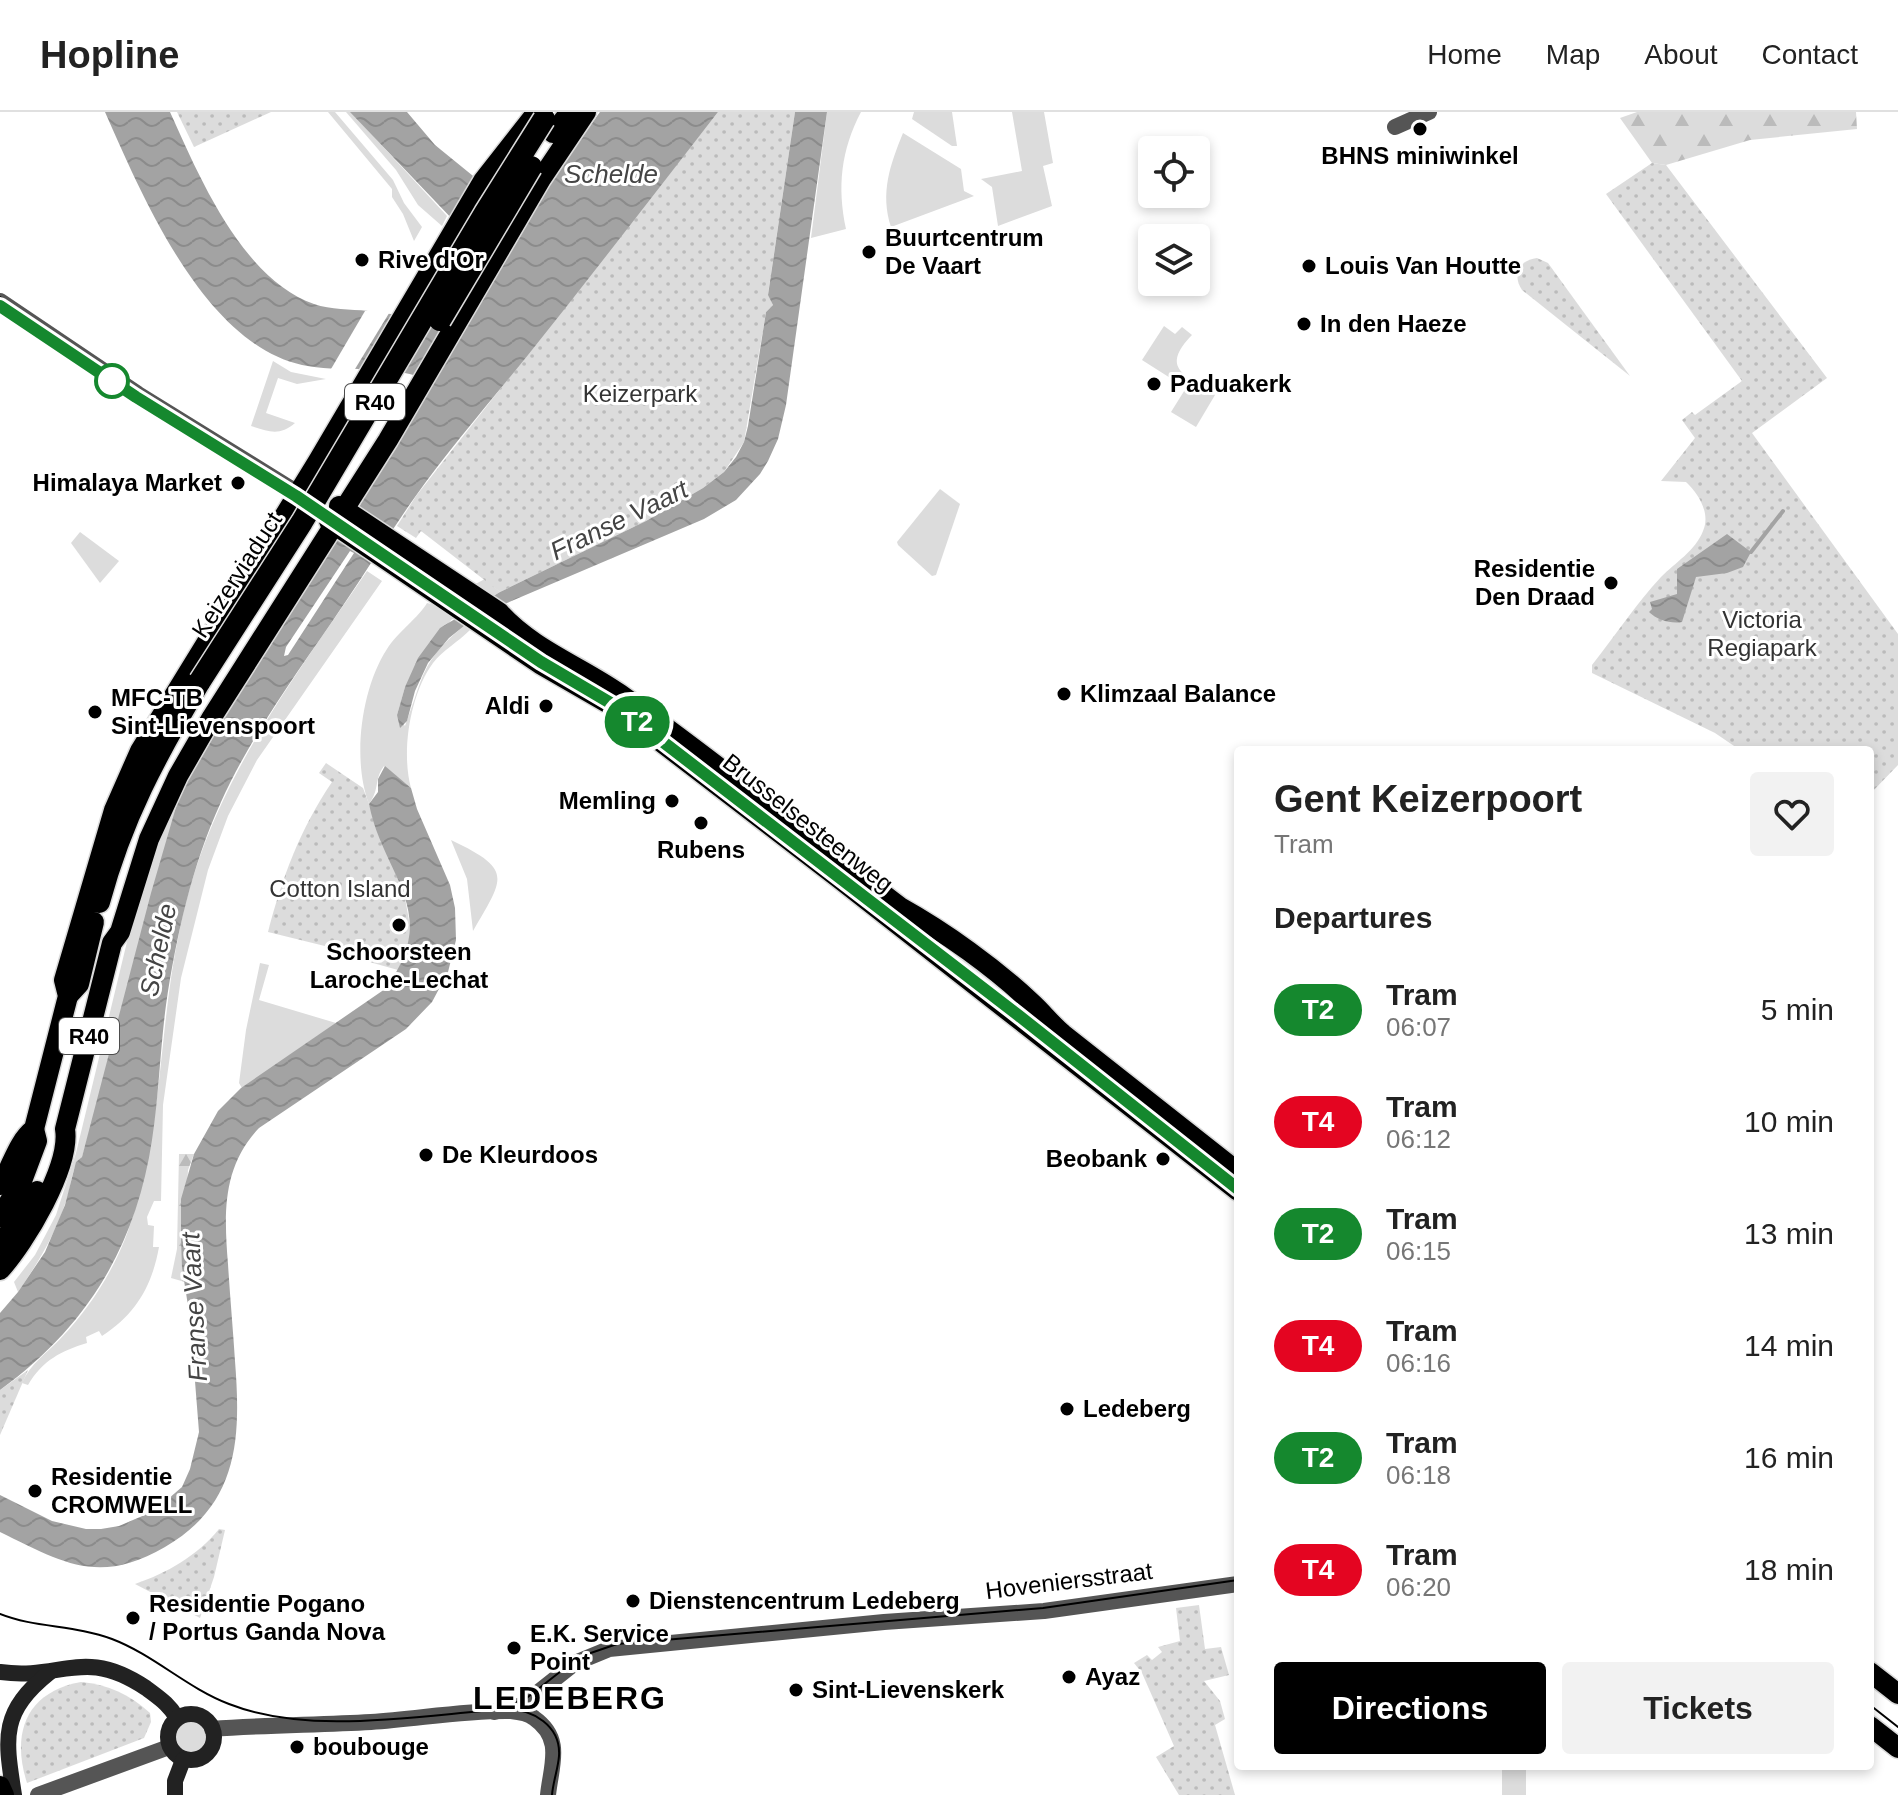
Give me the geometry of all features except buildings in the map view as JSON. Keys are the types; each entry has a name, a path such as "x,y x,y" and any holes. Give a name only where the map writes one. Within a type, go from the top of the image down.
{"highway":[{"name":"Keizerviaduct","path":"99,902 127,816 142,783 206,685 543,118"},
{"name":"R40","path":"131,847 206,685"}],"main road":[{"name":"R40","path":"543,118 570,112"},
{"path":"112,943 120,932 149,839 178,776 212,717 388,440 541,179 586,112"},
{"path":"68,996 64,980 114,810 140,751 301,495 483,181 543,118"},
{"name":"Brusselsesteenweg","path":"340,517 386,548 446,599 540,664 618,709 1234,1188"},
{"name":"Brusselsesteenweg","path":"386,548 465,589 499,612 515,628 652,717 900,907 937,928 1031,1002 1063,1034 1234,1169"},
{"name":"R40","path":"1,1242 34,1197 57,1139 65,1129 112,943 108,929 131,847"},
{"name":"Keizerviaduct","path":"68,996 79,984 99,902"},
{"name":"R40","path":"0,1217 22,1181 37,1141 34,1129 68,996"},
{"name":"R40","path":"0,1185 10,1171 24,1136 34,1129"},
{"name":"R40","path":"0,1270 12,1256 49,1194 67,1140 65,1129"},
{"path":"0,1672 50,1672 86,1665 115,1670 170,1705 177,1718"},
{"path":"14,1795 7,1753 8,1731 23,1694 50,1672"},
{"path":"1874,1675 1898,1694"},
{"path":"187,1714 199,1716 212,1729 213,1743 208,1753 194,1761 183,1760 169,1747 168,1731 177,1718 187,1714"},
{"path":"1874,1729 1898,1748"},
{"path":"175,1795 177,1772 183,1760"},
{"path":"0,1786 4,1795"}],"street":[{"path":"1395,127 1429,112"},
{"path":"0,301 138,394 301,495"},
{"name":"Hoveniersstraat","path":"494,1712 522,1705 562,1671 600,1652 627,1646 884,1622 1044,1611 1234,1585"},
{"path":"212,1729 369,1722 512,1711 532,1716 550,1733 555,1756 548,1795"},
{"path":"38,1795 169,1747"}],"green space":[{"path":"177,112 271,112 194,147"},
{"path":"328,112 335,112 393,180 404,203 422,227 414,241 392,197 392,189"},
{"path":"346,112 351,112 447,216 442,226 418,205 396,170"},
{"name":"Keizerpark","path":"718,112 795,112 768,294 773,305 766,312 744,442 724,472 703,488 646,521 500,592 421,531 416,538 397,526 416,496"},
{"path":"827,112 861,112 849,140 843,169 842,198 846,229 811,238"},
{"path":"914,112 952,112 957,146 952,146 912,119"},
{"path":"1012,112 1044,112 1053,163 1043,166 1052,206 998,226 992,187 981,179 1022,171"},
{"path":"1637,112 1856,112 1857,129 1750,140 1666,165 1652,163 1620,118"},
{"path":"903,133 961,169 964,191 974,196 891,227 886,202 888,179"},
{"name":"Victoria Regiapark","path":"1652,163 1666,165 1827,378 1752,433 1898,634 1898,765 1874,790 1874,746 1734,746 1715,733 1592,673 1592,665 1634,609 1661,577 1690,550 1703,531 1704,510 1691,487 1686,482 1661,481 1695,438 1682,420 1692,412 1695,415 1742,381 1606,194"},
{"path":"1537,258 1548,263 1630,376 1522,290 1518,279 1519,269"},
{"path":"1164,326 1175,334 1182,327 1192,335 1182,347 1177,364 1186,376 1215,395 1196,427 1171,412 1186,388 1142,360"},
{"path":"273,361 291,372 326,379 297,384 278,378 266,413 295,423 274,432 251,426"},
{"path":"940,489 960,504 936,575 932,576 897,542"},
{"path":"80,532 119,561 100,583 71,543"},
{"path":"367,571 382,581 257,760 228,816 208,870 181,978 163,1105 161,1201 154,1201 147,1217 148,1225 154,1226 153,1247 159,1247 147,1286 133,1308 114,1327 102,1336 99,1331 86,1337 87,1343 53,1358 28,1385 22,1383 34,1364 72,1326 91,1301 116,1260 128,1231 148,1158 179,933 209,832 230,786 280,699"},
{"path":"485,579 500,592 451,620 405,687 397,715 405,726 420,682 431,661 464,626 470,630 433,663 418,691 408,741 411,788 384,766 369,804 360,746 365,704 378,665 391,643 427,603 435,605"},
{"path":"198,754 82,1157 75,1168 54,1231 18,1292 14,1282 35,1255 56,1215 76,1153 133,917 165,822"},
{"name":"Cotton Island","path":"326,763 363,788 405,898 410,926 409,943 398,970 341,954 341,950 268,932 293,854 332,782 319,773"},
{"path":"451,840 485,859 497,876 492,898 473,931 467,879"},
{"path":"260,963 269,965 259,1000 336,1023 242,1088 239,1083 246,1030"},
{"path":"179,1154 194,1154 188,1170 182,1268 185,1282 171,1278 177,1249"},
{"path":"28,1370 0,1435 0,1390"},
{"path":"219,1529 225,1530 200,1618 135,1584 181,1562"},
{"path":"1199,1605 1205,1649 1221,1647 1229,1675 1204,1681 1220,1701 1225,1719 1215,1725 1235,1795 1179,1795 1156,1757 1174,1746 1142,1673 1134,1663 1147,1655 1152,1660 1162,1652 1158,1647 1180,1641 1176,1608"},
{"path":"81,1682 118,1692 150,1713 151,1722 144,1738 27,1783 21,1748 27,1718 47,1695"},
{"path":"191,1721 202,1726 207,1737 202,1748 191,1753 180,1748 175,1737 180,1726"},
{"path":"1502,1770 1526,1770 1526,1795 1502,1795"}],"water":[{"name":"Schelde","path":"105,112 170,112 226,223 244,249 288,291 327,307 466,325 498,267 350,112 407,112 435,145 526,219 600,112 718,112 428,479 278,700 248,750 211,826 186,902 166,1005 152,1140 134,1215 103,1281 82,1311 31,1366 0,1390 0,1313 45,1252 65,1205 76,1162 82,1157 176,807 198,754 360,505 424,392 417,376 402,372 302,365 267,351 235,328 206,297 157,223","holes":["350,551 354,553 288,655 284,656 286,647"]},
{"path":"795,112 827,112 786,405 778,439 760,474 736,500 704,519 507,603 464,626 428,663 415,691 407,721 400,728 397,715 405,687 418,658 440,628 500,592 646,521 703,488 724,472 736,457 748,426 766,312 773,305 768,295"},
{"path":"1727,534 1751,552 1743,567 1727,573 1696,577 1682,622 1664,621 1649,612 1652,609 1650,602 1677,594 1677,569"},
{"name":"Franse Vaart","path":"385,766 411,788 450,885 455,908 456,940 448,972 432,1002 406,1029 259,1128 238,1159 226,1209 237,1416 230,1467 221,1490 208,1511 190,1530 141,1559 120,1565 100,1567 62,1560 0,1532 0,1495 52,1521 86,1529 101,1529 119,1526 154,1511 182,1487 199,1432 190,1318 182,1268 181,1199 194,1154 218,1111 241,1088 385,989 402,962 409,938 409,916 369,804 378,792 378,779"}],"pier":[{"path":"391,310 355,369 331,369 365,311"}],"waterway":[{"path":"1751,552 1783,511"}],"tram line":[{"path":"0,297 140,391 306,494"},
{"name":"T2","path":"0,306 136,397 296,496 541,662 619,708 1234,1186"},
{"path":"329,519 541,662 619,708 963,972 1234,1186"},
{"path":"493,1710 524,1700 579,1657 617,1644 1043,1608 1234,1581"},
{"path":"0,1614 112,1639 214,1697 261,1714 295,1719 366,1721 506,1709 526,1712 550,1728 558,1745 552,1795"},
{"path":"1874,1708 1898,1727"}],"place":[{"name":"BHNS miniwinkel","path":"1420,129"},
{"name":"Buurtcentrum De Vaart","path":"869,252"},
{"name":"Rive d'Or","path":"362,260"},
{"name":"Louis Van Houtte","path":"1309,266"},
{"name":"In den Haeze","path":"1304,324"},
{"name":"Paduakerk","path":"1154,384"},
{"name":"Himalaya Market","path":"238,483"},
{"name":"Residentie Den Draad","path":"1611,583"},
{"name":"Klimzaal Balance","path":"1064,694"},
{"name":"Aldi","path":"546,706"},
{"name":"MFC-TB Sint-Lievenspoort","path":"95,712"},
{"name":"Memling","path":"672,801"},
{"name":"Rubens","path":"701,823"},
{"name":"Schoorsteen Laroche-Lechat","path":"399,925"},
{"name":"De Kleurdoos","path":"426,1155"},
{"name":"Beobank","path":"1163,1159"},
{"name":"Ledeberg","path":"1067,1409"},
{"name":"Residentie CROMWELL","path":"35,1491"},
{"name":"Dienstencentrum Ledeberg","path":"633,1601"},
{"name":"Residentie Pogano / Portus Ganda Nova","path":"133,1618"},
{"name":"E.K. Service Point","path":"514,1648"},
{"name":"Ayaz","path":"1069,1677"},
{"name":"Sint-Lievenskerk","path":"796,1690"},
{"name":"boubouge","path":"297,1747"}],"district":[{"name":"LEDEBERG","path":"570,1698"}]}
